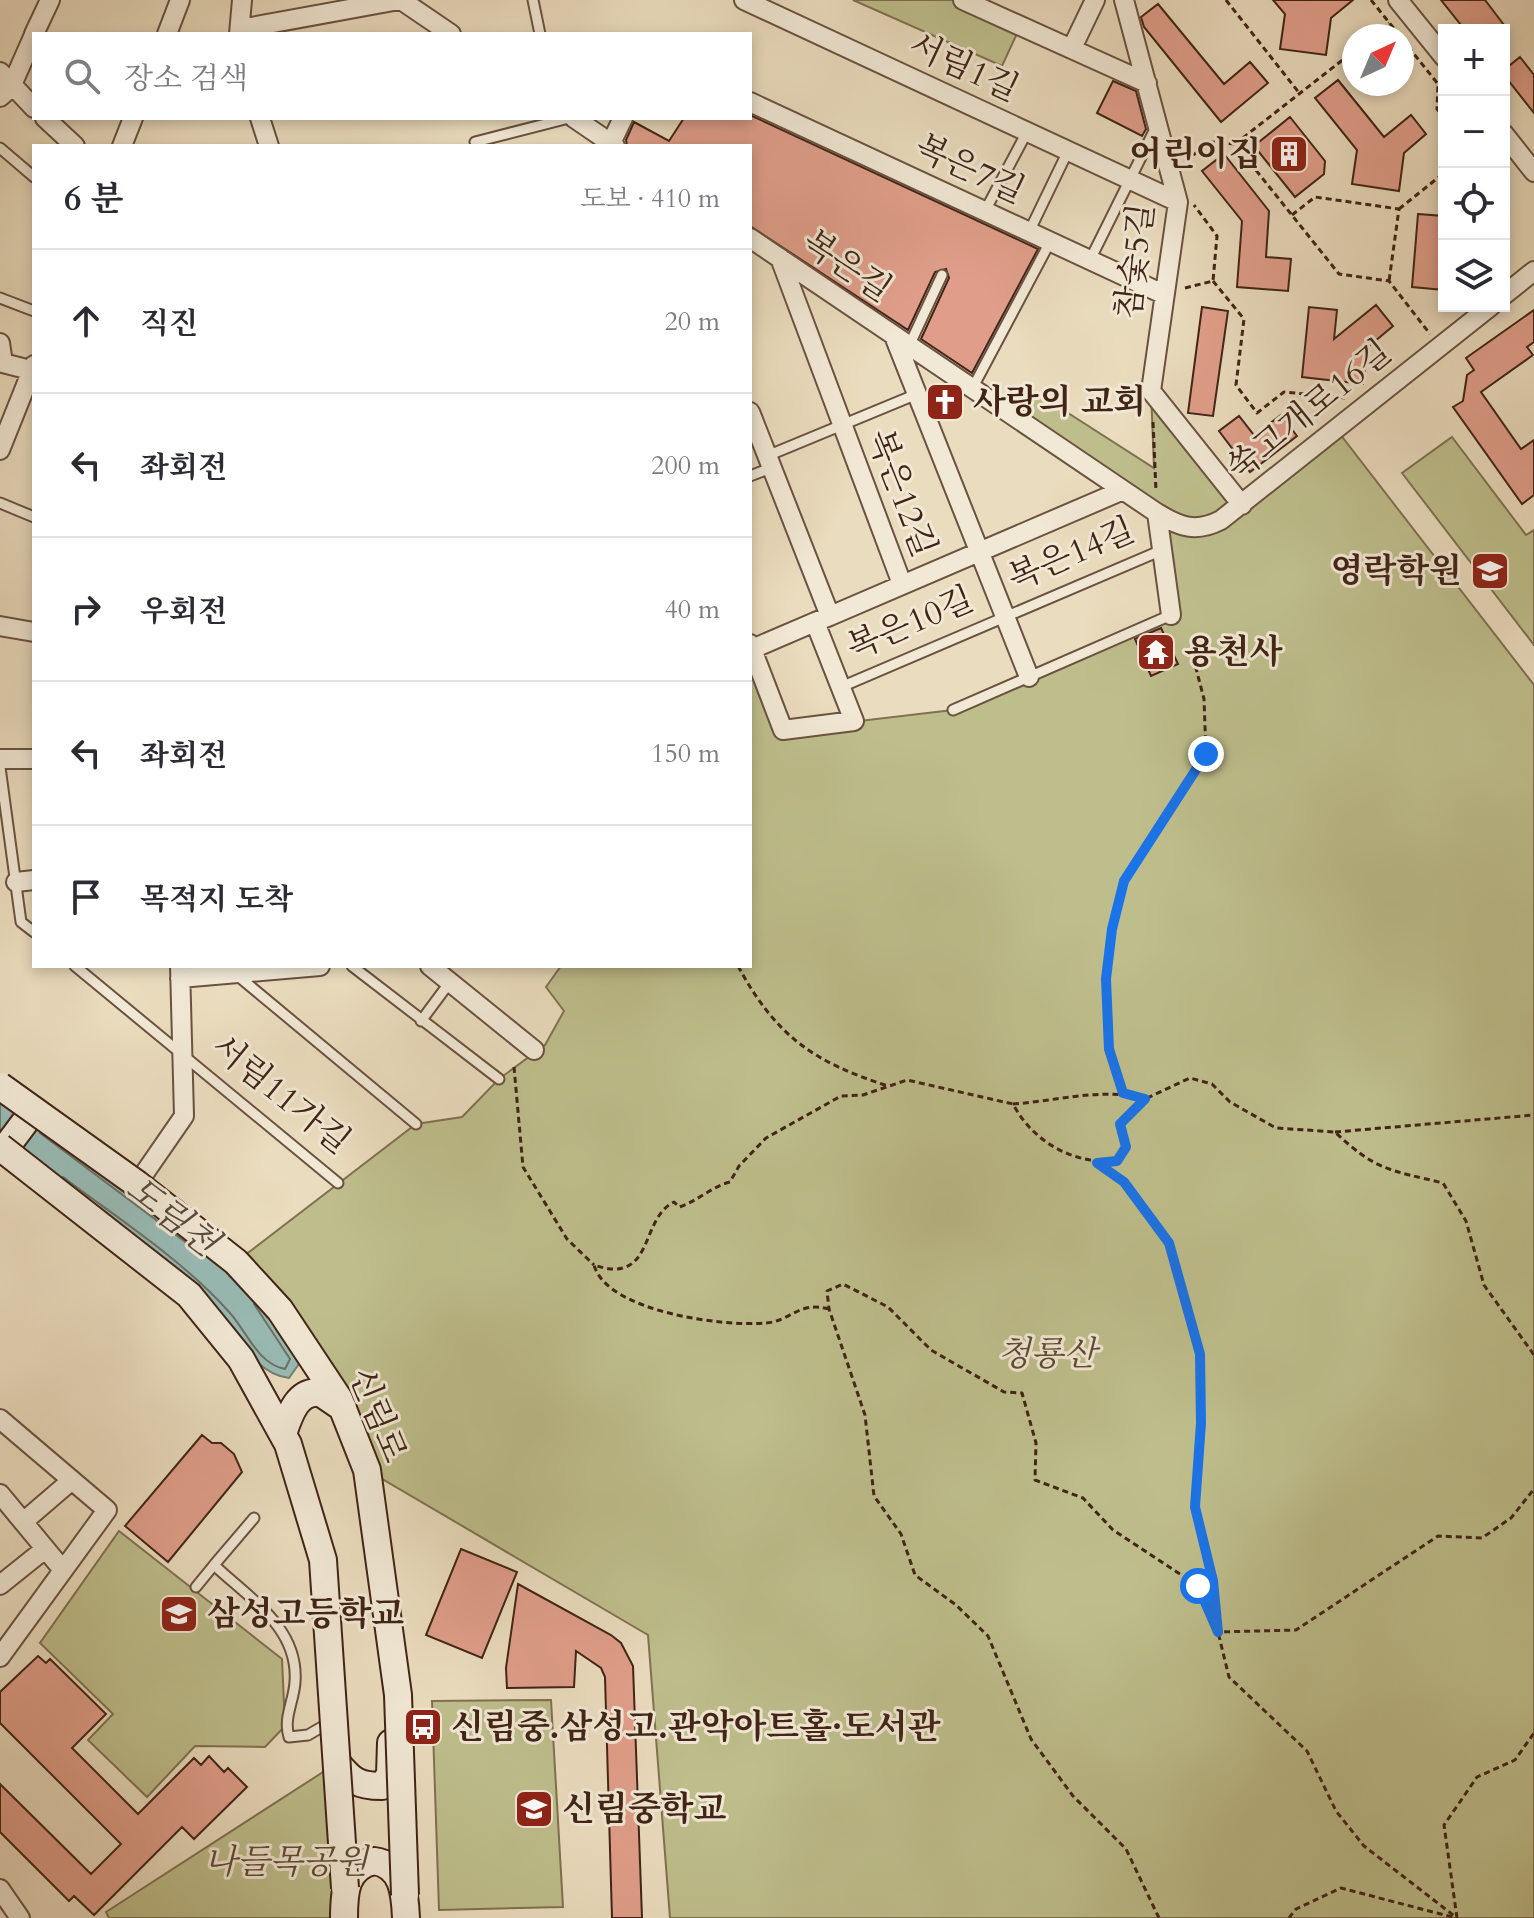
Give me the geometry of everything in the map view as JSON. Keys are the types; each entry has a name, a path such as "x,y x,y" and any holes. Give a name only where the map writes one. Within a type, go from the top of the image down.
{"main road":[{"name":"신림로","path":"0,1086 137,1184 236,1262 258,1284 299,1336 343,1408 367,1470 399,1723 405,1907"},
{"path":"33,1111 1,1151 189,1295 241,1359 283,1434 308,1501 323,1560 345,1888 344,1918"},
{"path":"283,1434 295,1403 306,1395 321,1393 343,1408"},
{"path":"337,1763 352,1782 362,1786 382,1786 390,1775 391,1741 399,1723"},
{"path":"345,1888 355,1870 374,1861 395,1872 405,1907"}],"street":[{"path":"35,32 50,0"},
{"path":"168,32 180,0"},
{"path":"242,0 239,31 400,0 448,32"},
{"name":"서림1길","path":"744,0 1178,202"},
{"path":"1072,48 1095,0"},
{"name":"참숯5길","path":"1124,0 1178,202 1151,391"},
{"path":"1398,0 1438,50"},
{"path":"976,3 1147,83"},
{"path":"32,37 4,85 32,106"},
{"name":"복은7길","path":"752,103 1163,294"},
{"path":"47,120 73,144"},
{"path":"123,144 132,120"},
{"path":"261,120 268,144"},
{"path":"575,120 611,144"},
{"path":"613,144 622,120"},
{"path":"1510,142 1534,172"},
{"name":"복은길","path":"752,239 1157,513"},
{"name":"복은12길","path":"780,258 902,584"},
{"path":"1510,290 1534,271"},
{"name":"쑥고개로16길","path":"1157,513 1175,524 1198,529 1221,520 1483,312"},
{"name":"복은14길","path":"901,341 917,394 1029,677"},
{"path":"0,343 3,363 32,369"},
{"path":"0,450 27,403 32,375"},
{"path":"1151,391 1242,505"},
{"name":"복은10길","path":"752,417 854,721 783,730 752,649"},
{"name":"복은14길","path":"979,552 1121,491"},
{"path":"1157,513 1171,615"},
{"name":"복은10길","path":"752,646 979,552"},
{"path":"0,626 32,632"},
{"path":"0,759 32,759"},
{"path":"182,1055 180,972 235,973 296,968"},
{"path":"432,968 534,1050"},
{"name":"서림11가길","path":"137,1184 184,1116 182,1055"},
{"path":"0,1419 107,1510 0,1657"},
{"path":"23,1522 72,1480"},
{"path":"0,1494 63,1570"},
{"path":"0,1585 45,1549"},
{"path":"0,1889 20,1918"}],"lane":[{"path":"533,0 540,32"},
{"path":"475,142 564,120"},
{"path":"1090,260 1158,124"},
{"name":"서림1길","path":"985,211 1027,132"},
{"path":"0,148 32,175"},
{"path":"1029,232 1068,151"},
{"path":"972,389 1050,242"},
{"name":"복은길","path":"901,341 942,275"},
{"path":"0,298 32,310"},
{"path":"842,425 917,394"},
{"name":"복은12길","path":"769,462 842,425"},
{"path":"752,475 769,462"},
{"path":"0,503 32,516"},
{"name":"복은14길","path":"1005,616 1162,550"},
{"path":"953,710 1171,615"},
{"name":"복은10길","path":"841,687 1005,616"},
{"path":"0,767 25,881 21,922 32,930"},
{"name":"서림11가길","path":"77,968 338,1183"},
{"path":"355,968 499,1079"},
{"path":"235,973 416,1124"},
{"path":"421,1021 450,982"},
{"path":"196,1587 254,1518"},
{"path":"214,1565 286,1633 295,1682 286,1725 289,1737 308,1735 335,1719"}],"path":[{"path":"1226,0 1300,94"},
{"path":"1371,0 1389,23"},
{"path":"1414,54 1438,84 1438,110"},
{"path":"1342,61 1235,144 1211,142 1170,172 1217,236 1213,281 1244,319 1236,385 1257,413 1284,392 1373,400"},
{"path":"1235,144 1339,274 1389,281 1439,347"},
{"path":"1389,281 1399,209 1438,178"},
{"path":"1292,215 1315,197 1399,209"},
{"path":"1163,294 1213,281"},
{"path":"1151,391 1157,513"},
{"path":"1123,1093 1109,1049 1106,979 1112,929 1124,881 1206,754 1204,699 1192,653"},
{"path":"739,968 761,1007 800,1046 840,1071 891,1088"},
{"path":"514,1067 523,1167 567,1239 594,1265 610,1288 633,1303 666,1312 737,1323 769,1323 812,1305 829,1309"},
{"path":"1097,1163 1117,1161 1126,1147 1120,1124 1145,1099 1190,1078 1212,1084 1230,1102 1276,1128 1335,1132 1534,1115"},
{"path":"594,1265 616,1271 629,1267 638,1258 663,1207 674,1202 679,1207 692,1203 716,1186 730,1182 744,1160 766,1138 787,1124 803,1119 814,1108 841,1096 891,1088 907,1080 1013,1104 1123,1093 1145,1099"},
{"path":"1013,1104 1022,1121 1041,1139 1064,1153 1097,1163 1124,1182 1169,1243 1200,1354 1201,1423 1195,1507 1213,1581 1218,1632 1229,1677 1307,1751 1336,1811 1364,1846 1457,1918"},
{"path":"1335,1132 1363,1159 1383,1168 1443,1183 1466,1221 1484,1285 1534,1355"},
{"path":"1159,1918 1126,1849 1073,1796 1031,1739 988,1636 956,1605 915,1575 901,1534 874,1496 865,1415 829,1309 827,1291 843,1284 888,1307 931,1350 1004,1392 1022,1393 1036,1443 1035,1480 1083,1498 1113,1530 1198,1586 1218,1632"},
{"path":"1218,1632 1296,1630 1438,1536 1482,1538 1511,1518 1534,1489"},
{"path":"1457,1918 1444,1825 1477,1777 1515,1760 1534,1733"},
{"path":"1289,1918 1296,1909 1341,1888 1457,1918"}],"green space":[{"path":"853,0 963,0 1021,25 1002,66"},
{"name":"청룡산","path":"1026,386 1154,468 1151,391 1242,504 1336,429 1534,685 1534,1918 670,1918 648,1635 367,1470 355,1435 236,1262 416,1124 462,1117 499,1079 545,1045 564,1011 546,987 560,968 752,968 752,667 783,730 953,710 1171,615 1157,513 1009,414"},
{"path":"1452,437 1526,535 1534,530 1534,645 1402,473"},
{"path":"119,1531 282,1659 285,1726 265,1747 195,1746 147,1797 88,1740 113,1714 40,1643"},
{"path":"551,1700 563,1907 439,1910 432,1701"},
{"name":"나들목공원","path":"337,1763 344,1918 109,1918 106,1912"}],"water":[{"name":"도림천","path":"0,1093 250,1286 301,1361 289,1378 276,1375 256,1361 216,1309 167,1265 0,1140"}],"building":[{"path":"1273,0 1353,0 1331,18 1326,55 1280,49 1285,14"},
{"path":"1441,0 1485,0 1503,24 1460,24"},
{"path":"1158,4 1224,84 1250,62 1268,83 1221,122 1144,27 1141,17"},
{"path":"1520,57 1534,75 1534,113 1510,83 1510,65"},
{"path":"1338,80 1342,85 1342,96 1351,96 1384,137 1411,115 1426,134 1404,153 1399,191 1352,184 1357,150 1315,98"},
{"path":"1113,81 1136,91 1146,129 1142,136 1097,113"},
{"path":"752,116 1038,249 972,373 921,339 949,278 946,269 935,272 908,330 752,227 752,144 627,144 626,140 634,122 669,141 683,120 752,120"},
{"name":"어린이집","path":"1290,117 1325,161 1324,174 1295,197 1254,146"},
{"path":"1224,154 1269,211 1266,257 1291,259 1288,291 1237,287 1242,221 1202,171"},
{"path":"1418,214 1438,216 1438,289 1412,287"},
{"path":"1376,305 1393,326 1368,347 1363,384 1302,377 1309,307 1337,310 1334,339"},
{"path":"1202,307 1228,311 1213,416 1188,413"},
{"path":"1534,310 1534,342 1527,347 1533,355 1481,392 1521,449 1534,440 1534,495 1522,504 1453,407 1463,401 1467,375 1474,370 1466,358"},
{"name":"사랑의 교회","path":"950,387 959,408 939,416 930,395"},
{"path":"1281,415 1297,436 1250,472 1219,431 1239,416 1254,435"},
{"name":"용천사","path":"1161,628 1178,664 1151,676 1135,639"},
{"path":"202,1435 212,1443 221,1443 234,1454 242,1472 168,1562 125,1526"},
{"path":"461,1549 517,1572 482,1658 426,1635"},
{"path":"518,1584 611,1635 621,1643 633,1666 642,1918 612,1918 605,1677 601,1668 576,1651 574,1687 507,1688 506,1668"},
{"path":"38,1656 46,1663 50,1659 106,1714 72,1748 138,1814 194,1758 201,1765 209,1756 224,1772 228,1768 247,1787 194,1839 182,1827 94,1915 74,1896 69,1901 0,1832 0,1784 91,1874 121,1844 0,1723 0,1692"}],"place":[{"name":"어린이집","path":"1289,154"},
{"name":"사랑의 교회","path":"945,402"},
{"name":"영락학원","path":"1490,571"},
{"name":"용천사","path":"1156,652"},
{"name":"삼성고등학교","path":"179,1614"},
{"name":"신림중.삼성고.관악아트홀·도서관","path":"423,1727"},
{"name":"신림중학교","path":"534,1809"}],"route":[{"path":"1198,1586 1218,1632 1213,1581 1195,1507 1201,1423 1200,1354 1169,1243 1124,1182 1097,1163 1117,1161 1126,1147 1120,1124 1145,1099 1123,1093 1109,1049 1106,979 1112,929 1124,881 1206,754"}]}
